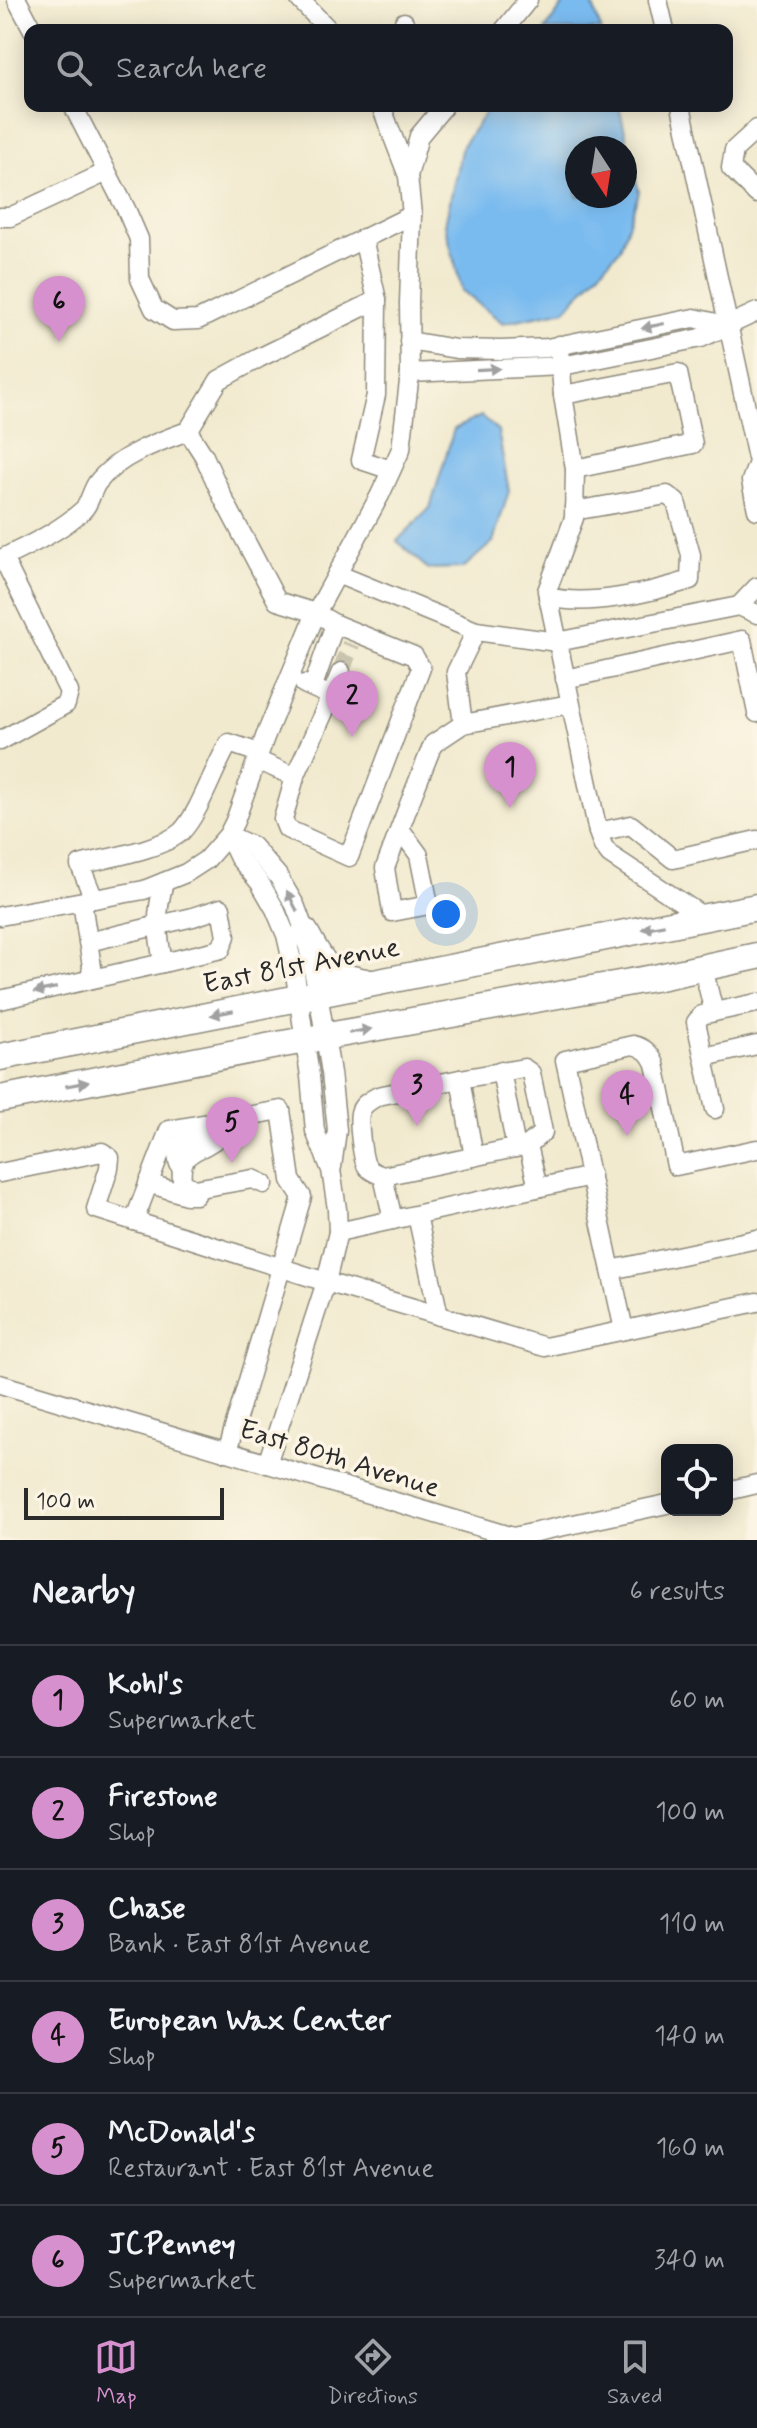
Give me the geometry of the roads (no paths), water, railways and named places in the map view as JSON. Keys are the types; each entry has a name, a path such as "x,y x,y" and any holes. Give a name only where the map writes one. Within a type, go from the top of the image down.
{"highway":[{"name":"East 81st Avenue","path":"0,1057 757,907"},
{"path":"305,932 324,965 346,978 370,983"},
{"path":"0,1099 757,956"}],"street":[{"path":"17,0 30,24"},
{"path":"300,0 323,24"},
{"path":"509,24 528,0"},
{"path":"658,0 664,24"},
{"path":"76,112 139,239 140,279 154,309 173,321 198,320 412,215"},
{"path":"0,916 144,890 164,882 206,860 228,835 235,821 316,613 401,449 410,373 412,215 408,176 383,112"},
{"path":"408,176 419,136 435,112"},
{"path":"682,112 757,458"},
{"path":"757,129 734,150 731,168 757,194"},
{"path":"0,217 10,217 107,172"},
{"path":"363,238 377,300 376,395 361,460 391,470"},
{"path":"0,741 66,704 69,692 3,558 59,529 83,510 96,484 116,464 160,441 188,431 219,380 377,300"},
{"path":"410,373 562,366 701,338 757,312"},
{"path":"409,341 471,350 501,350 559,345 694,318 730,326"},
{"path":"559,345 563,395 575,469 574,518 547,591 598,832 610,855 704,917"},
{"path":"563,395 678,373 693,444 575,469"},
{"path":"188,431 204,456 277,601 316,613 353,638 414,656 421,668 349,857 287,829 283,819 295,777 341,672"},
{"path":"757,465 751,481 757,510"},
{"path":"548,597 577,601 657,591 690,580 691,555 676,502 667,495 585,509 574,507"},
{"path":"337,574 476,631 557,642 739,606 757,614"},
{"path":"739,606 757,587"},
{"path":"313,686 335,624"},
{"path":"463,724 456,672 476,631"},
{"path":"565,679 742,640 757,713"},
{"path":"290,679 331,696"},
{"path":"400,829 433,744 463,724 570,704"},
{"path":"90,979 88,900 80,865 153,847 181,832 194,813 229,743 295,777"},
{"path":"598,832 631,825 673,859 757,840"},
{"path":"228,835 252,846 278,876 295,905 305,932 308,995 315,1039 315,1131 331,1170 338,1232 326,1282 267,1464"},
{"path":"228,835 239,858 260,883 275,909 308,995"},
{"path":"163,963 156,925 157,906 164,882"},
{"path":"0,1000 221,949 226,936 221,908 88,942"},
{"path":"703,968 714,1012"},
{"path":"715,1109 696,1022 702,1015 757,1003"},
{"path":"624,1330 565,1060 633,1045 643,1048 655,1064 676,1166 757,1149"},
{"path":"704,1057 757,1045"},
{"path":"524,1068 531,1073 543,1132 522,1147 383,1176 367,1166 361,1142 360,1112 366,1102 378,1096 501,1071 524,1068"},
{"path":"501,1071 522,1147 538,1188"},
{"path":"460,1079 474,1157"},
{"path":"134,1221 169,1130 281,1110 291,1180 302,1197 227,1452"},
{"path":"254,1115 250,1126 224,1132 190,1153 181,1168 182,1182 194,1189 253,1179 264,1184"},
{"path":"0,1173 102,1152 110,1158 109,1168 96,1209 545,1347 757,1302"},
{"path":"383,1176 393,1220"},
{"path":"338,1232 591,1176"},
{"path":"148,1183 186,1195 200,1196 291,1180"},
{"path":"417,1215 439,1316"},
{"path":"611,1270 757,1239"},
{"name":"East 80th Avenue","path":"0,1384 513,1537 661,1505"},
{"path":"733,1490 757,1484"}],"water":[{"path":"567,0 591,0 599,24 549,24"},
{"path":"486,112 620,112 626,136 565,136 565,208 634,208 620,249 565,310 503,323 462,291 445,224 462,146"},
{"path":"481,416 498,431 509,491 493,542 463,568 428,569 397,541 430,508 454,429"}],"tunnel":[{"path":"341,672 351,644"}],"place":[{"name":"JCPenney","path":"59,342"},
{"name":"Firestone","path":"352,737"},
{"name":"Kohl's","path":"510,808"},
{"name":"Chase","path":"417,1126"},
{"name":"European Wax Center","path":"627,1136"},
{"name":"McDonald's","path":"232,1163"}]}
